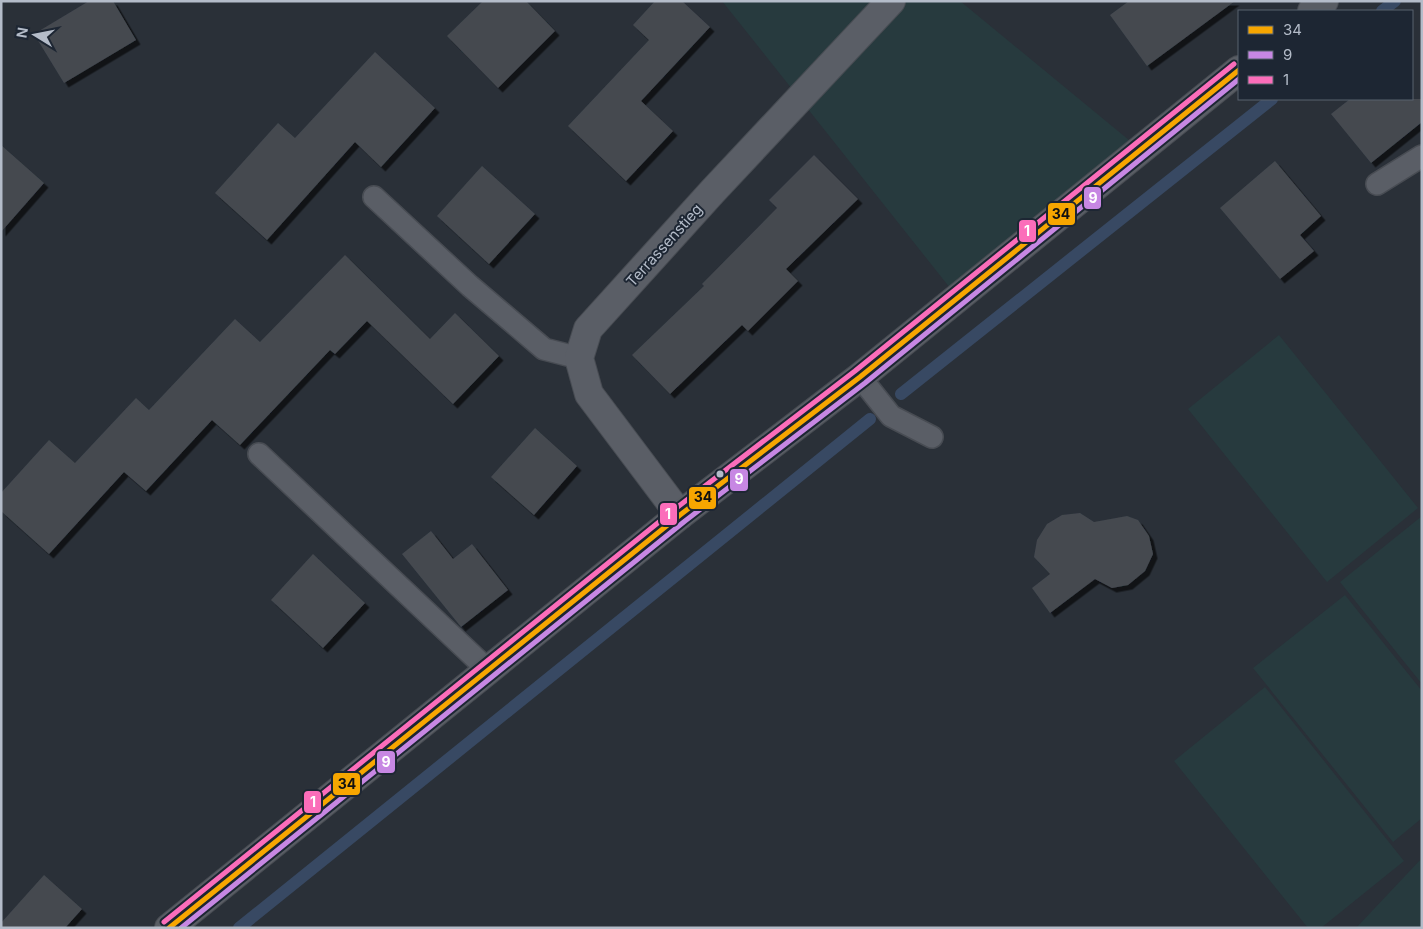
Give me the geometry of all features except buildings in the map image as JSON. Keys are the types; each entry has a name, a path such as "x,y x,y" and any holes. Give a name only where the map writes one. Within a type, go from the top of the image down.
{"main road":[{"path":"1313,10 1324,1"},
{"path":"169,928 680,515 860,377 1238,71"}],"street":[{"name":"Terrassenstieg","path":"579,358 588,329 712,192 891,1"},
{"path":"579,358 589,394 680,515"}],"lane":[{"path":"1377,184 1422,156"},
{"path":"374,197 470,286 544,349 579,358"},
{"path":"860,377 892,416 932,437"},
{"path":"259,454 488,670"}],"green space":[{"path":"722,1 960,1 1141,150 958,298"},
{"path":"1279,335 1418,508 1327,582 1188,409"},
{"path":"1422,516 1422,684 1340,582"},
{"path":"1345,595 1422,691 1422,818 1393,842 1253,668"},
{"path":"1265,687 1404,861 1321,928 1308,928 1174,761"},
{"path":"1422,858 1422,928 1356,928"}],"waterway":[{"path":"1383,10 1395,1"},
{"path":"901,394 1271,100"},
{"path":"239,928 870,419"}],"transit line":[{"name":"1","path":"164,922 675,509 855,371 1234,64"},
{"name":"34","path":"169,928 680,515 860,377 1238,71"},
{"name":"9","path":"181,928 685,521 865,383 1238,80"}]}
